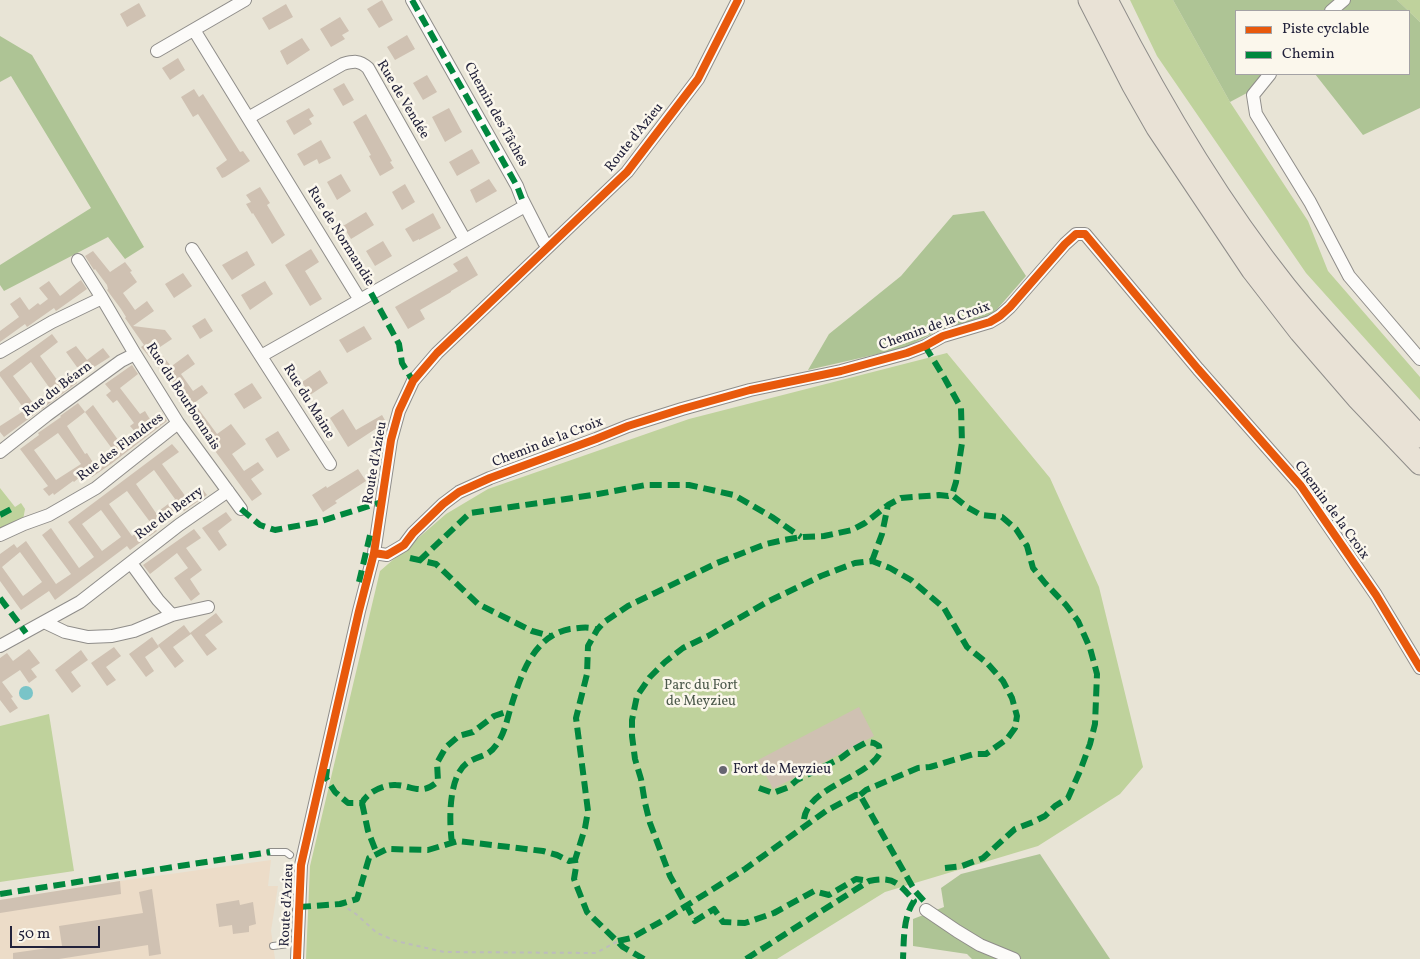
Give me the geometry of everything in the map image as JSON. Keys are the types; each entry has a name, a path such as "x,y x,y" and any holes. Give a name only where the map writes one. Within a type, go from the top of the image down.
{"highway":[{"path":"1089,0 1157,128 1252,270 1300,332 1357,398 1420,464"},
{"path":"1107,0 1138,60 1173,120 1212,184 1259,250 1313,318 1420,437"}],"street":[{"path":"157,51 246,0"},
{"name":"Chemin des Tâches","path":"412,0 503,160 544,242 548,246"},
{"name":"Route d'Azieu","path":"297,959 301,865 374,553 391,440 399,411 413,381 437,353 627,172 698,79 738,0"},
{"path":"1332,10 1344,0"},
{"name":"Rue de Normandie","path":"194,30 360,300 526,206"},
{"name":"Rue de Vendée","path":"248,118 343,64 352,61 361,62 368,68 465,240"},
{"path":"1269,75 1253,95 1256,114 1310,202 1349,276 1420,358"},
{"name":"Chemin de la Croix","path":"374,553 387,555 404,546 413,533 443,504 459,492 490,478 628,426 750,390 841,371 908,353 943,336 990,322 1010,308 1064,244 1076,234 1085,234 1198,369 1301,486 1376,596 1420,668"},
{"name":"Rue du Maine","path":"192,248 330,464"},
{"name":"Rue du Bourbonnais","path":"78,260 178,423 241,510"},
{"path":"0,352 52,322 102,298"},
{"name":"Rue du Maine","path":"261,356 360,300"},
{"name":"Rue du Béarn","path":"0,452 47,415 135,354"},
{"name":"Rue des Flandres","path":"0,535 49,515 96,488 178,423"},
{"name":"Rue du Berry","path":"0,646 80,602 179,524 228,491"},
{"path":"131,563 158,600 172,615"},
{"path":"44,622 65,632 88,637 112,636 134,631 172,615 208,607"},
{"path":"926,910 980,945 1014,959"}],"lane":[{"path":"270,852 286,852 290,855"},
{"path":"273,946 289,944"}],"path":[{"path":"341,904 377,932 396,941 444,952 596,953 618,941"}],"shaded area":[{"path":"271,860 268,886 278,886 271,931 275,959 0,959 0,900"}],"green space":[{"path":"1130,0 1173,0 1230,102 1308,221 1328,271 1420,377 1420,400 1306,273 1157,56"},
{"path":"1173,0 1397,0 1407,10 1235,10 1235,75 1275,75 1260,86 1230,102"},
{"path":"1397,0 1420,0 1420,22 1410,12 1410,10 1407,10"},
{"path":"1410,12 1420,22 1420,108 1363,135 1316,75 1410,75"},
{"path":"0,36 32,55 144,247 125,259 108,237 4,291 0,285 0,265 91,208 11,76 0,82"},
{"path":"984,211 1026,276 992,315 940,330 904,348 808,370 829,334 901,276 953,215"},
{"name":"Parc du Fort de Meyzieu","path":"947,353 1050,478 1099,587 1143,767 1120,794 1038,846 885,892 777,959 306,959 310,866 380,571 446,514 488,489 689,419"},
{"path":"0,488 15,507 21,503 25,509 23,520 0,535"},
{"path":"49,714 74,871 0,882 0,726"},
{"path":"1040,854 1110,959 972,959 967,954 913,946 913,919 944,907 941,888 961,874"}],"water":[{"path":"23,686 29,686 33,693 29,700 23,700 19,696 19,690"}],"building":[{"path":"382,0 393,20 379,28 367,9"},
{"path":"139,3 146,16 127,27 120,14"},
{"path":"286,4 293,17 269,30 262,18"},
{"path":"340,17 349,31 342,35 345,39 331,47 320,29"},
{"path":"407,35 415,49 395,60 387,47"},
{"path":"302,38 310,50 287,65 280,51"},
{"path":"178,58 185,70 170,80 162,68"},
{"path":"427,75 437,92 423,100 413,83"},
{"path":"344,83 354,100 343,106 333,89"},
{"path":"194,89 199,97 203,94 240,152 243,151 250,161 222,178 216,168 227,160 198,114 193,117 181,97"},
{"path":"309,108 314,116 309,119 312,124 294,135 286,121"},
{"path":"449,108 462,132 445,142 432,117"},
{"path":"366,114 394,168 380,176 353,122"},
{"path":"321,140 331,158 319,164 317,159 304,166 297,154"},
{"path":"472,149 480,163 457,176 449,162"},
{"path":"341,174 351,191 337,200 327,182"},
{"path":"489,179 497,191 476,203 470,190"},
{"path":"405,184 415,202 402,210 392,192"},
{"path":"260,187 270,203 267,205 285,235 272,244 246,204 251,202 246,195"},
{"path":"366,212 374,225 351,239 343,226"},
{"path":"433,213 441,228 413,242 405,229"},
{"path":"383,241 392,256 375,266 366,251"},
{"path":"311,249 319,262 305,271 322,299 310,306 285,265"},
{"path":"93,251 110,272 125,262 137,282 123,293 135,310 147,301 154,311 133,326 165,330 172,339 157,349 171,366 162,372 141,347 144,345 107,290 107,285 85,256"},
{"path":"247,251 255,265 232,280 222,265"},
{"path":"467,256 478,275 420,310 425,319 408,329 395,307 458,271 453,264"},
{"path":"183,273 192,286 174,298 165,284"},
{"path":"81,280 87,289 56,311 54,308 27,327 25,324 0,342 0,331 19,317 10,304 20,297 29,310 38,303 40,305 48,299 39,288 49,281 60,296"},
{"path":"265,281 273,294 250,310 241,295"},
{"path":"205,318 213,331 200,339 192,326"},
{"path":"364,326 372,339 347,353 339,340"},
{"path":"52,334 58,342 40,356 60,384 72,375 77,383 4,437 0,432 0,426 25,410 0,376 0,372","holes":["31,362 51,390 33,403 13,376"]},
{"path":"76,346 87,360 103,348 110,357 82,374 66,352"},
{"path":"188,354 195,364 181,374 193,391 202,385 208,393 194,403 217,434 231,424 246,444 232,454 244,471 258,462 264,470 251,479 262,494 252,501 179,402 184,398 165,371"},
{"path":"132,365 138,374 120,388 140,414 145,411 151,421 162,413 167,421 92,477 87,471 74,482 54,495 53,493 49,496 43,489 48,486 20,449 78,403 85,412 93,405 121,444 136,433 130,426 134,423 117,400 113,403 106,395 111,391 105,384","holes":["85,412 113,450 94,464 87,453 85,454 67,426","58,433 81,464 56,480 34,450"]},
{"path":"320,370 328,383 310,395 302,382"},
{"path":"252,383 262,398 244,409 234,394"},
{"path":"343,409 356,430 382,415 386,422 348,447 330,418"},
{"path":"278,431 290,450 277,458 265,439"},
{"path":"172,444 179,452 162,464 186,497 200,486 207,495 184,511 181,508 173,513 154,527 157,531 130,550 127,546 55,600 49,591 21,610 0,581 0,554 14,544 17,548 26,541 56,584 71,574 42,535 51,528 79,568 94,557 68,522","holes":["154,470 175,499 156,513 136,484","127,491 150,522 132,536 109,504","101,510 121,537 102,551 82,524","20,552 42,582 23,596 2,567"]},
{"path":"358,469 366,481 335,501 337,503 323,512 312,495"},
{"path":"226,512 232,520 218,531 227,545 219,551 202,528"},
{"path":"194,529 201,538 186,548 202,570 190,579 200,594 191,601 174,578 188,568 177,553 150,574 143,565"},
{"path":"216,613 223,622 205,635 217,649 207,656 191,634 173,647 184,661 175,668 158,645 184,625 190,633"},
{"path":"152,637 159,647 145,657 154,671 146,677 129,654"},
{"path":"114,647 121,656 106,667 116,680 107,686 91,663"},
{"path":"29,649 40,663 31,669 37,677 29,683 20,670 2,682 13,697 11,698 18,708 10,713 0,700 0,658 7,653 13,661"},
{"path":"81,650 88,660 71,672 81,686 72,693 55,670"},
{"path":"859,707 874,736 773,789 758,760"},
{"path":"120,881 121,894 0,913 0,900"},
{"path":"152,889 161,954 149,956 148,945 59,959 13,959 13,953 62,946 59,926 143,913 139,892"},
{"path":"239,900 240,905 253,902 256,924 249,926 249,932 233,934 232,925 219,927 216,904"}],"marked path":[{"path":"412,0 517,186 522,199"},
{"path":"371,293 399,344 402,363 413,381"},
{"path":"925,346 961,408 962,443 952,495"},
{"path":"419,561 470,513 593,495 646,485 689,485 734,495 772,517 801,537"},
{"path":"644,959 623,947 587,912 574,879 575,860 588,811 576,718 587,674 588,646 597,630 604,622 628,606 717,563 766,544 852,530 901,498 952,495 981,515 1002,517 1016,529 1027,546 1033,568 1078,621 1090,648 1097,674 1095,724 1090,744 1068,798 1055,806 1045,816 1015,829 983,858 962,866 945,868"},
{"path":"241,509 260,525 275,530 318,522 382,502"},
{"path":"872,561 882,534 888,505"},
{"path":"0,515 15,507"},
{"path":"359,582 371,531"},
{"path":"410,558 436,564 478,604 532,631 550,636"},
{"path":"860,795 866,790 918,768 930,767 974,754 986,754 1007,739 1015,728 1017,716 1012,698 1003,681 987,663 967,647 944,608 911,580 890,568 872,561 855,563 821,576 767,602 683,648 650,677 637,696 632,720 632,736 635,759 650,823 670,876 695,921 714,909 723,922 745,923 774,913 814,891 829,895 856,879 869,881"},
{"path":"0,598 26,633"},
{"path":"452,843 450,812 456,778 467,763 489,753 500,739 523,672 537,649 557,633 580,628 597,630"},
{"path":"327,769 326,778 335,792 348,803 362,803 372,792 387,786 428,788 438,781 437,763 446,747 459,736 473,732 494,716 509,711"},
{"path":"759,788 773,793 789,787 797,780 841,758 867,742 879,746 880,753 873,762 822,794 812,803 805,814 804,827"},
{"path":"618,941 631,938 662,921 745,869 826,811 856,795 860,795 915,891 924,901"},
{"path":"362,803 368,831 377,854"},
{"path":"299,907 340,904 357,899 369,858 387,849 428,850 458,841 543,851 569,861 575,860"},
{"path":"0,894 270,852"},
{"path":"746,959 869,881 884,879 895,882 914,901 906,921 903,959"}],"cycle path":[{"path":"297,959 301,865 374,553 391,440 399,411 413,381 437,353 627,172 698,79 738,0"},
{"path":"374,553 387,555 404,545 413,533 443,504 459,492 490,478 628,426 750,390 841,371 907,353 943,336 990,322 1010,307 1065,244 1076,234 1085,234 1198,369 1301,486 1376,595 1420,668"}],"place":[{"name":"Fort de Meyzieu","path":"723,770"}]}
